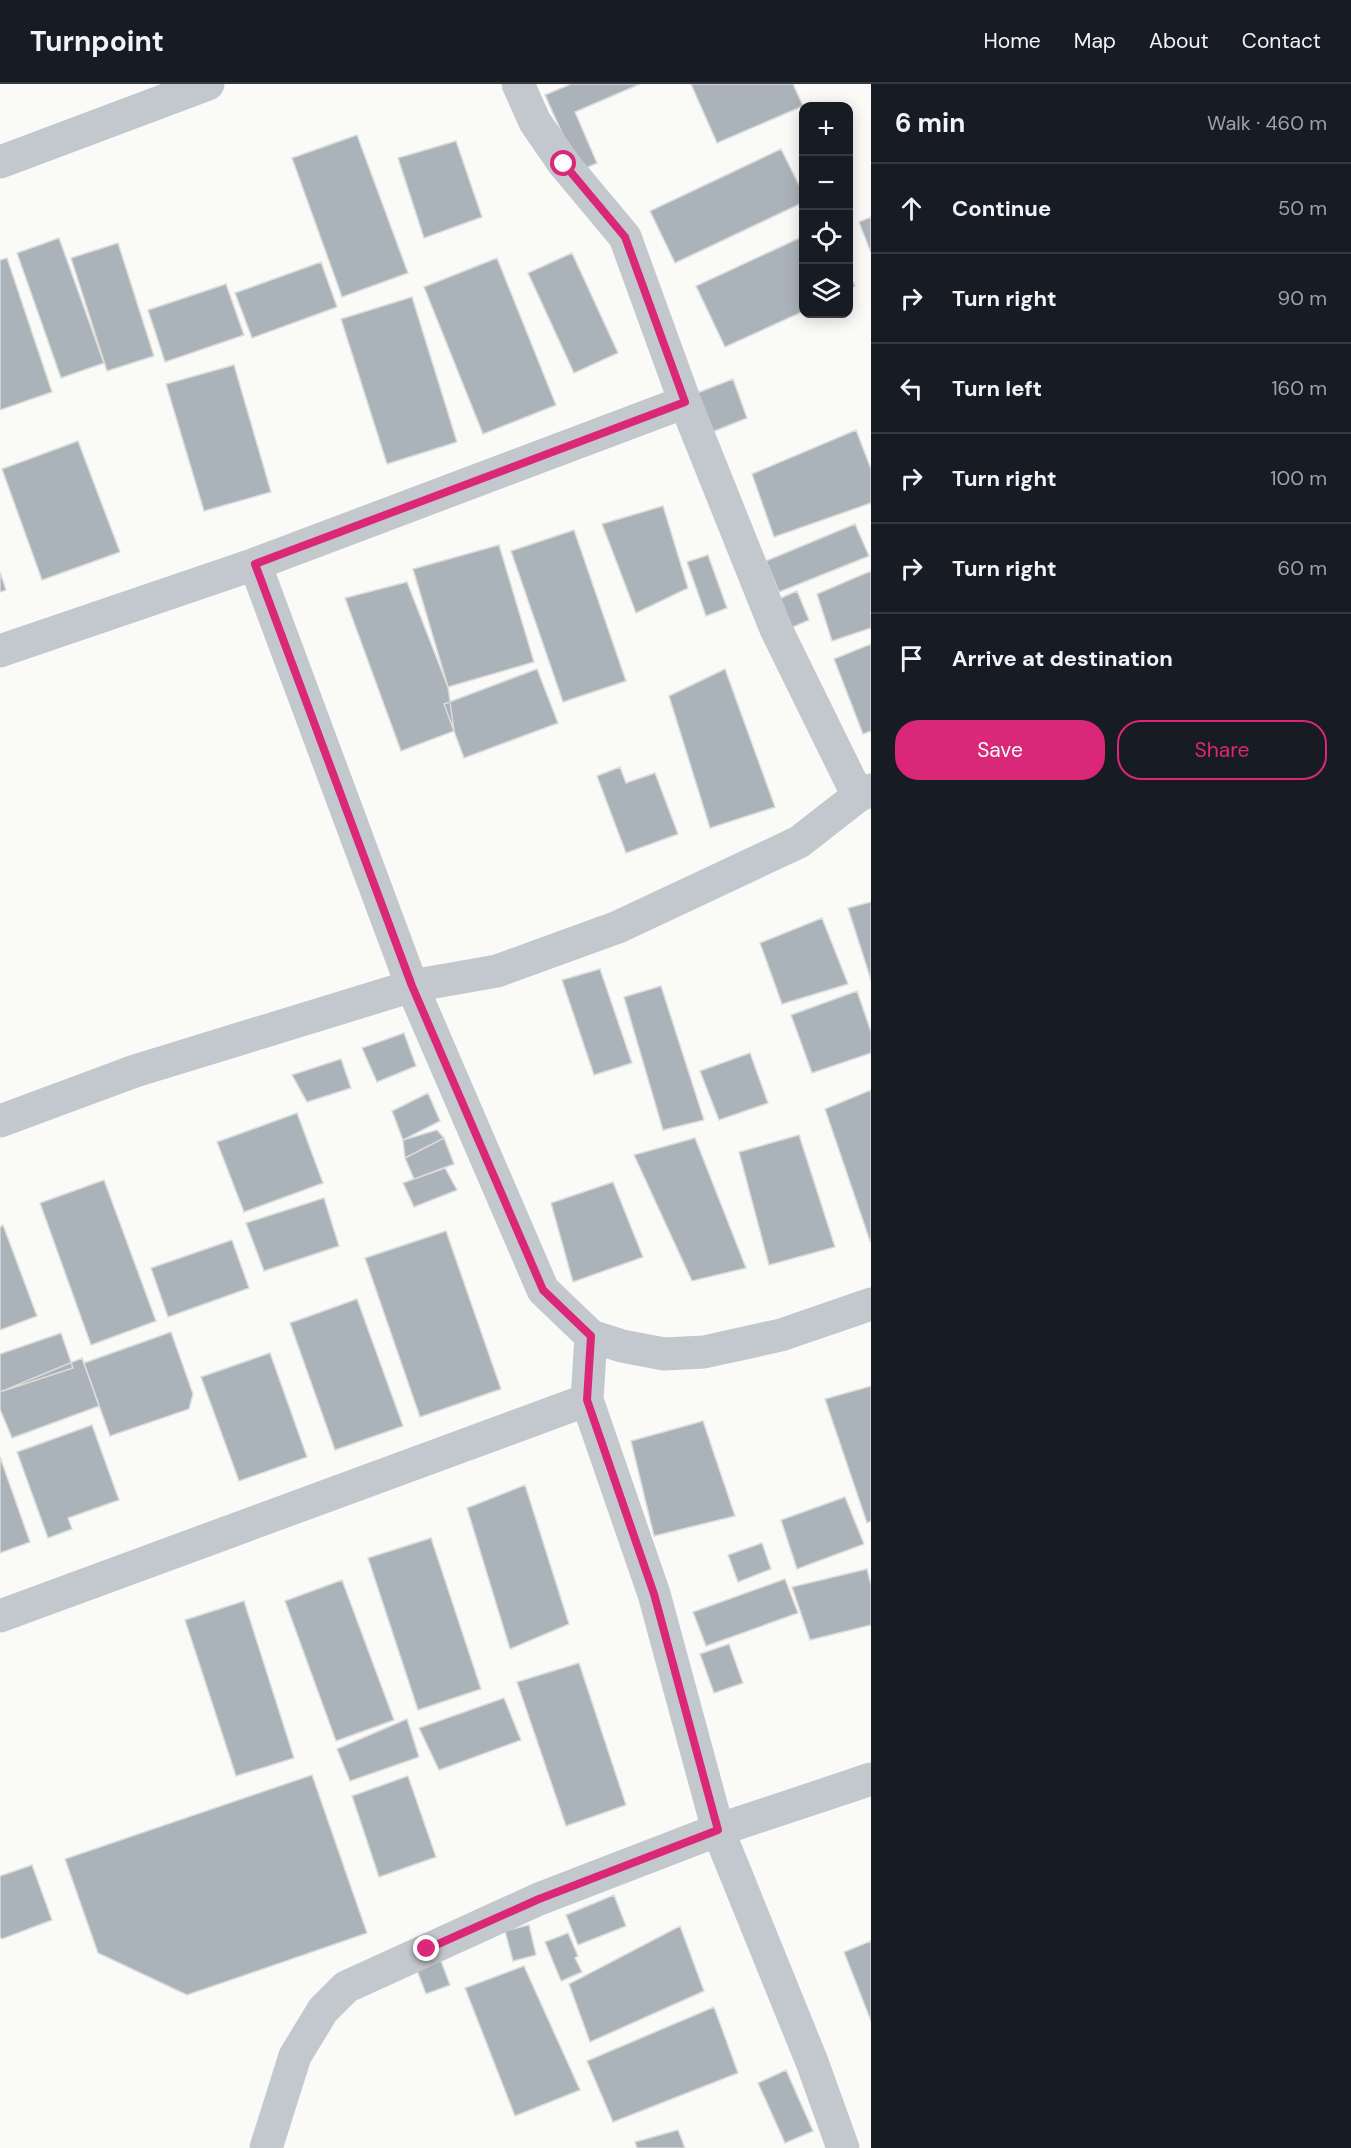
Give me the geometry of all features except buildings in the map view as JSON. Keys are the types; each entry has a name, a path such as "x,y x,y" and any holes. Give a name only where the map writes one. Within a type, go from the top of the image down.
{"street":[{"path":"0,162 208,84"},
{"path":"0,1121 135,1071 412,986 497,971 618,927 799,842 865,793 776,629 685,402 625,237 564,164 535,122 518,84"},
{"path":"0,651 255,564 685,402"},
{"path":"255,564 412,986 543,1290 591,1336 622,1346 664,1354 704,1352 781,1335 871,1304"},
{"path":"591,1336 587,1400 654,1594 718,1830 812,2062 843,2148"},
{"path":"0,1616 587,1400"},
{"path":"266,2148 295,2056 323,2010 346,1987 539,1899 718,1830 871,1779"}],"route":[{"path":"427,1949 539,1899 718,1830 696,1756 654,1594 587,1400 591,1336 543,1290 412,986 255,564 685,402 625,237 564,164"}]}
